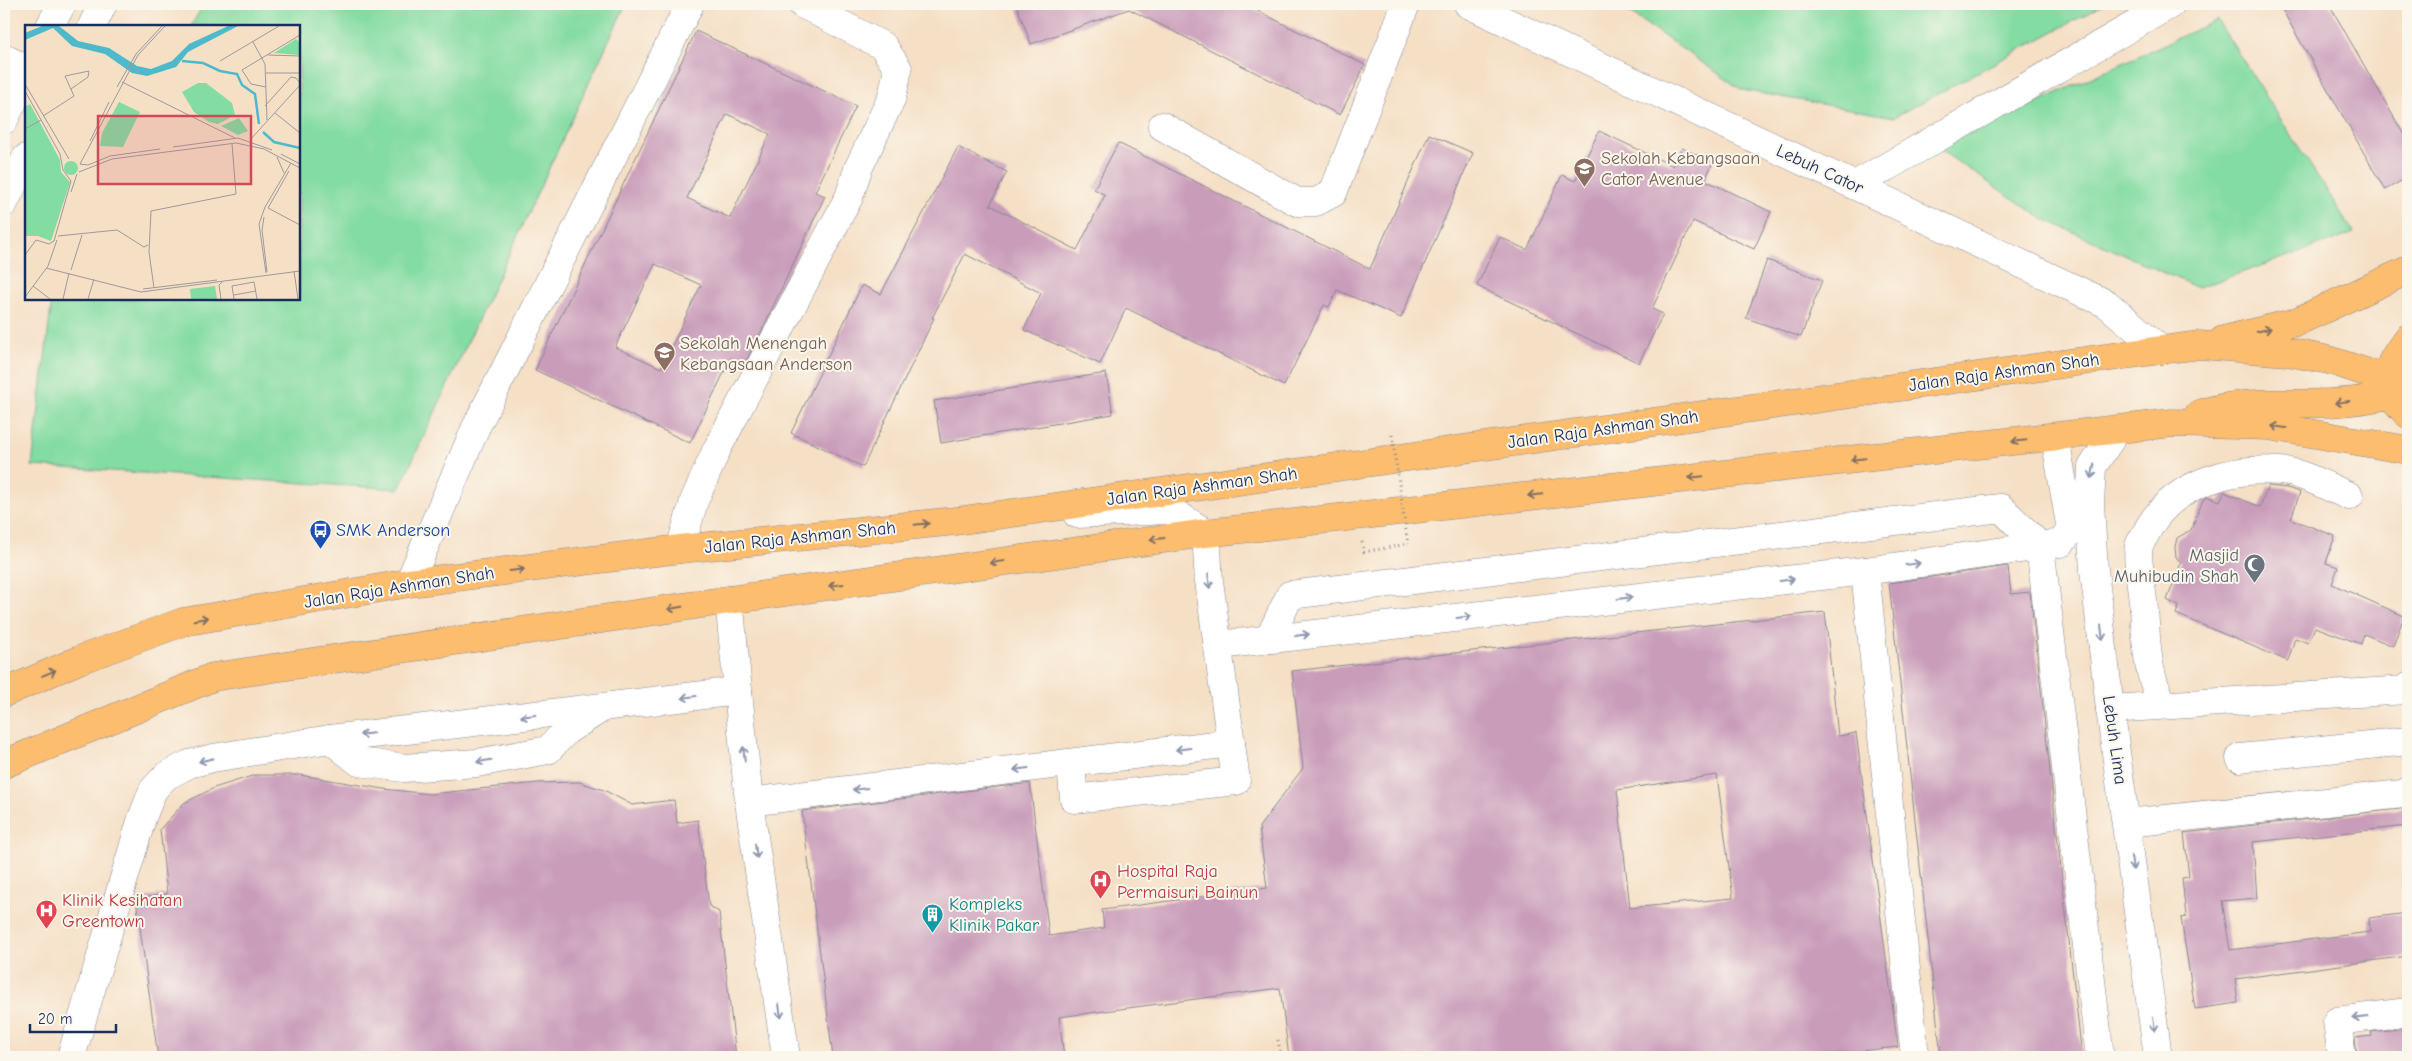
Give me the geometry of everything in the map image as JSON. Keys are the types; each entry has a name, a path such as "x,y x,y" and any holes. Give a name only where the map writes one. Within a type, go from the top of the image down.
{"main road":[{"path":"2200,345 2296,322 2408,270"},
{"path":"2172,424 2212,409 2250,404 2331,403 2400,393 2392,362 2408,338"},
{"name":"Jalan Raja Ashman Shah","path":"4,692 79,660 183,622 409,583 680,549 956,521 2200,345 2288,352 2329,360 2400,393"},
{"path":"4,764 213,678 729,600 1206,532 2172,424 2269,426 2408,450"}],"street":[{"path":"51,25 62,4"},
{"path":"92,25 102,4"},
{"path":"409,583 476,427 690,4"},
{"path":"680,549 694,502 717,449 849,197 858,169 892,97 898,69 883,46 802,4"},
{"path":"1162,126 1297,202 1316,202 1333,193 1406,4"},
{"name":"Lebuh Cator","path":"1468,4 2107,304 2161,350"},
{"path":"1856,185 2171,4"},
{"path":"4,58 25,68"},
{"path":"4,120 25,77"},
{"path":"4,202 25,160"},
{"name":"Lebuh Lima","path":"2116,430 2092,468 2090,504 2094,570 2110,708 2158,1057"},
{"path":"1219,645 1865,571 2050,545 2071,530 2055,437"},
{"path":"2164,705 2154,688 2148,666 2139,547 2151,522 2162,509 2172,498 2204,480 2248,470 2291,472 2349,496"},
{"path":"1269,639 1290,595 2001,508 2050,545 2094,570"},
{"path":"956,521 1170,510 1206,532 1209,581 1236,781 1074,799 1071,763"},
{"path":"2050,545 2100,1057"},
{"path":"1865,571 1915,1057"},
{"path":"729,600 749,802 786,1057"},
{"path":"2110,708 2406,690 2408,687"},
{"path":"71,1057 142,818 153,790 166,776 189,764 330,739 738,691"},
{"path":"330,739 359,762 404,768 477,763 548,750 566,732 605,707"},
{"path":"2240,758 2408,741"},
{"path":"749,802 1231,743"},
{"path":"2127,823 2403,794 2408,791"},
{"path":"2342,1057 2337,1021 2408,1012"}],"path":[{"path":"1364,552 1408,544 1392,436"},
{"path":"1278,1040 1281,1057"}],"green space":[{"path":"204,4 626,4 399,489 32,466 52,300 300,300 300,25 192,25"},
{"path":"1617,4 2105,4 1894,117 1742,90"},
{"path":"2217,20 2354,233 2198,288 2042,218 1937,148"}],"building":[{"path":"1016,4 1244,4 1365,65 1340,115 1129,9 1031,44"},
{"path":"2279,4 2329,4 2408,142 2408,177 2385,190"},
{"path":"696,31 856,106 815,192 825,196 762,330 744,365 731,358 690,443 535,370","holes":["727,114 770,134 730,218 687,198","655,264 701,285 661,368 615,347"]},
{"path":"1599,131 1673,166 1682,148 1713,162 1705,180 1771,212 1754,249 1693,221 1652,309 1663,314 1639,363 1477,286 1500,237 1527,250 1562,175 1575,181"},
{"path":"1429,134 1473,153 1401,318 1337,290 1329,307 1324,305 1284,386 1126,308 1100,364 1024,330 1041,293 965,254 932,318 934,318 863,467 791,433 862,285 881,294 958,147 1007,172 990,205 1077,250 1105,195 1094,189 1118,143 1370,269"},
{"path":"1767,260 1822,280 1801,337 1746,318"},
{"path":"1106,373 1113,414 941,443 934,401"},
{"path":"2268,486 2287,488 2300,492 2291,519 2335,536 2326,563 2338,567 2332,584 2404,616 2393,646 2364,634 2361,644 2315,627 2308,643 2295,638 2288,661 2176,614 2179,606 2167,600 2181,563 2176,557 2175,547 2177,538 2191,530 2203,500 2208,497 2220,501 2224,492 2260,507"},
{"path":"2008,566 2011,594 2030,592 2082,1057 1941,1057 1889,583"},
{"path":"1825,612 1838,736 1856,733 1898,1047 1802,1057 1289,1057 1280,988 1059,1017 1064,1057 833,1057 802,811 1030,783 1049,936 1104,928 1102,910 1267,888 1259,827 1303,768 1292,671","holes":["1717,775 1733,898 1630,908 1617,790"]},
{"path":"255,775 300,775 384,789 430,794 538,783 579,782 604,790 632,805 674,800 677,823 698,820 709,906 719,912 736,1057 158,1057 136,899 167,894 160,829 184,803 214,788"},
{"path":"2408,808 2408,826 2253,842 2257,898 2222,901 2230,950 2370,932 2369,918 2408,913 2408,956 2235,979 2238,1003 2195,1009 2181,918 2186,917 2182,878 2189,877 2184,833"},
{"path":"2408,1028 2408,1057 2357,1057 2355,1038 2372,1036 2371,1032"}],"place":[{"name":"Sekolah Kebangsaan Cator Avenue","path":"1585,187"},
{"name":"Sekolah Menengah Kebangsaan Anderson","path":"664,372"},
{"name":"SMK Anderson","path":"320,549"},
{"name":"Masjid Muhibudin Shah","path":"2255,584"},
{"name":"Hospital Raja Permaisuri Bainun","path":"1101,900"},
{"name":"Klinik Kesihatan Greentown","path":"46,929"},
{"name":"Kompleks Klinik Pakar","path":"933,933"}]}
